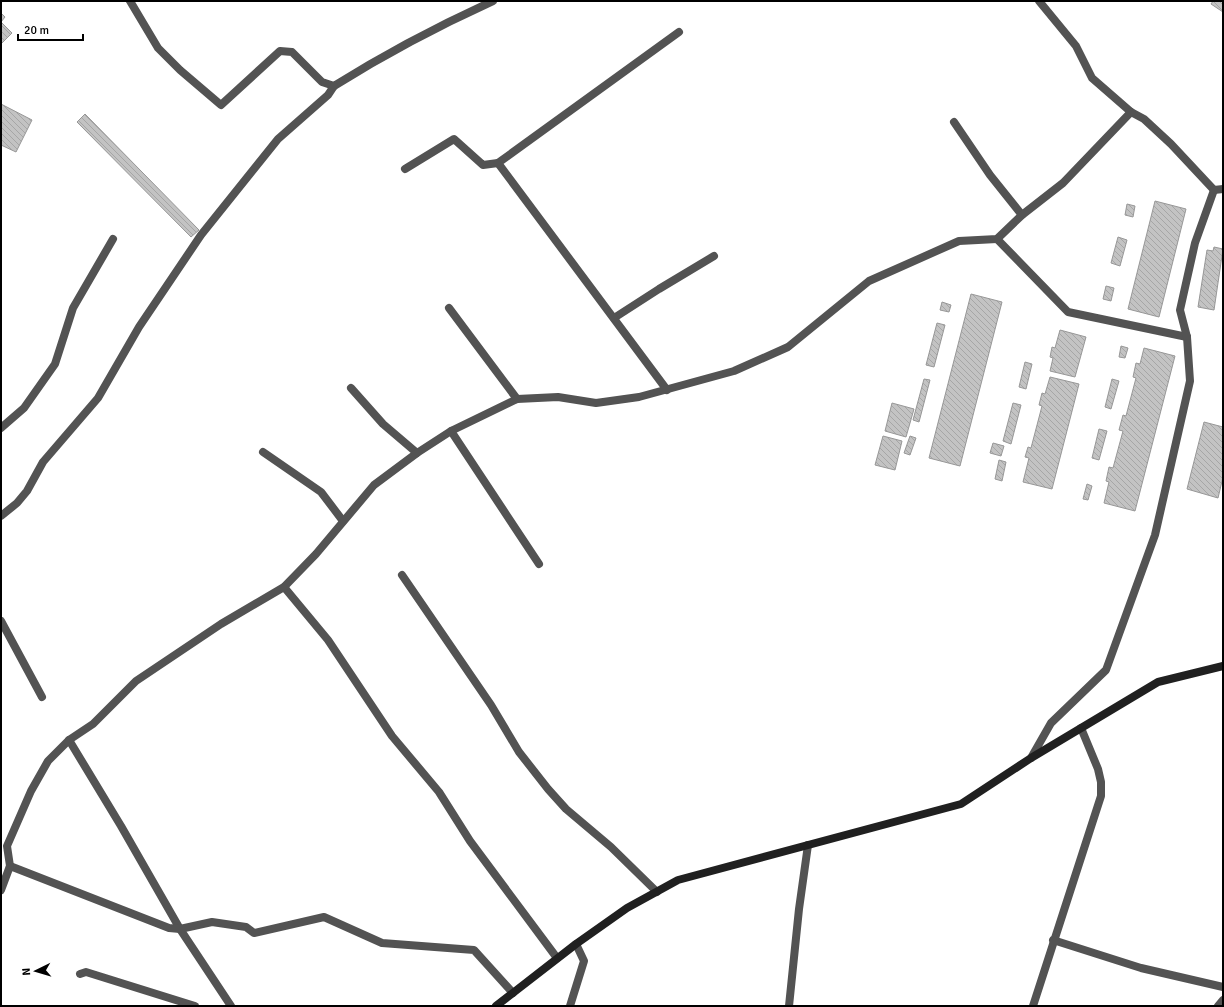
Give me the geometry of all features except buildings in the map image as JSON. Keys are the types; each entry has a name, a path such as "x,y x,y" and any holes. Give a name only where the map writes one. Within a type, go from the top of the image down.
{"street":[{"path":"130,1 158,48 180,70 221,105 280,51 292,52 322,82 334,86"},
{"path":"1,516 17,503 27,491 43,462 98,398 138,327 201,235 278,139 328,95 334,86 368,65 452,20 493,1"},
{"path":"1039,1 1076,46 1092,78 1131,112 1144,119 1172,144 1214,190"},
{"path":"405,169 454,139 483,165 498,163 679,32"},
{"path":"1,890 10,866 4,844 48,761 69,740 92,724 136,681 215,628 284,587 316,554 374,485 417,453 450,431 517,399 558,397 596,402 639,397 734,371 788,347 869,281 958,241 997,239 1022,215 1064,183 1131,112"},
{"path":"954,122 990,175 1022,215"},
{"path":"498,163 667,390"},
{"path":"1214,190 1223,188"},
{"path":"1031,758 1051,723 1106,670 1155,535 1190,380 1187,337 1180,310 1195,243 1214,190"},
{"path":"1,428 24,408 55,364 73,308 113,239"},
{"path":"997,239 1068,312 1187,337"},
{"path":"614,318 714,256"},
{"path":"449,308 517,399"},
{"path":"351,388 383,424 417,453"},
{"path":"450,431 539,564"},
{"path":"263,452 321,492 343,521"},
{"path":"402,575 491,705 519,752 548,790 566,809 611,847 657,892"},
{"path":"284,587 328,640 392,736 438,792 470,841 557,958"},
{"path":"1,621 42,697"},
{"path":"496,1006 557,958 628,908 678,880 961,804 1031,758 1158,682 1223,666"},
{"path":"1033,1006 1100,796 1101,782 1098,769 1081,728"},
{"path":"69,740 121,826 180,929 231,1006"},
{"path":"789,1006 799,909 808,846"},
{"path":"10,866 169,928 180,929 212,922 246,927 254,933 324,917 382,943 474,950 513,993"},
{"path":"1053,940 1141,968 1223,987"},
{"path":"570,1006 584,961 576,944"},
{"path":"80,974 86,972 194,1006"},
{"path":"1218,1006 1223,1000"}]}
